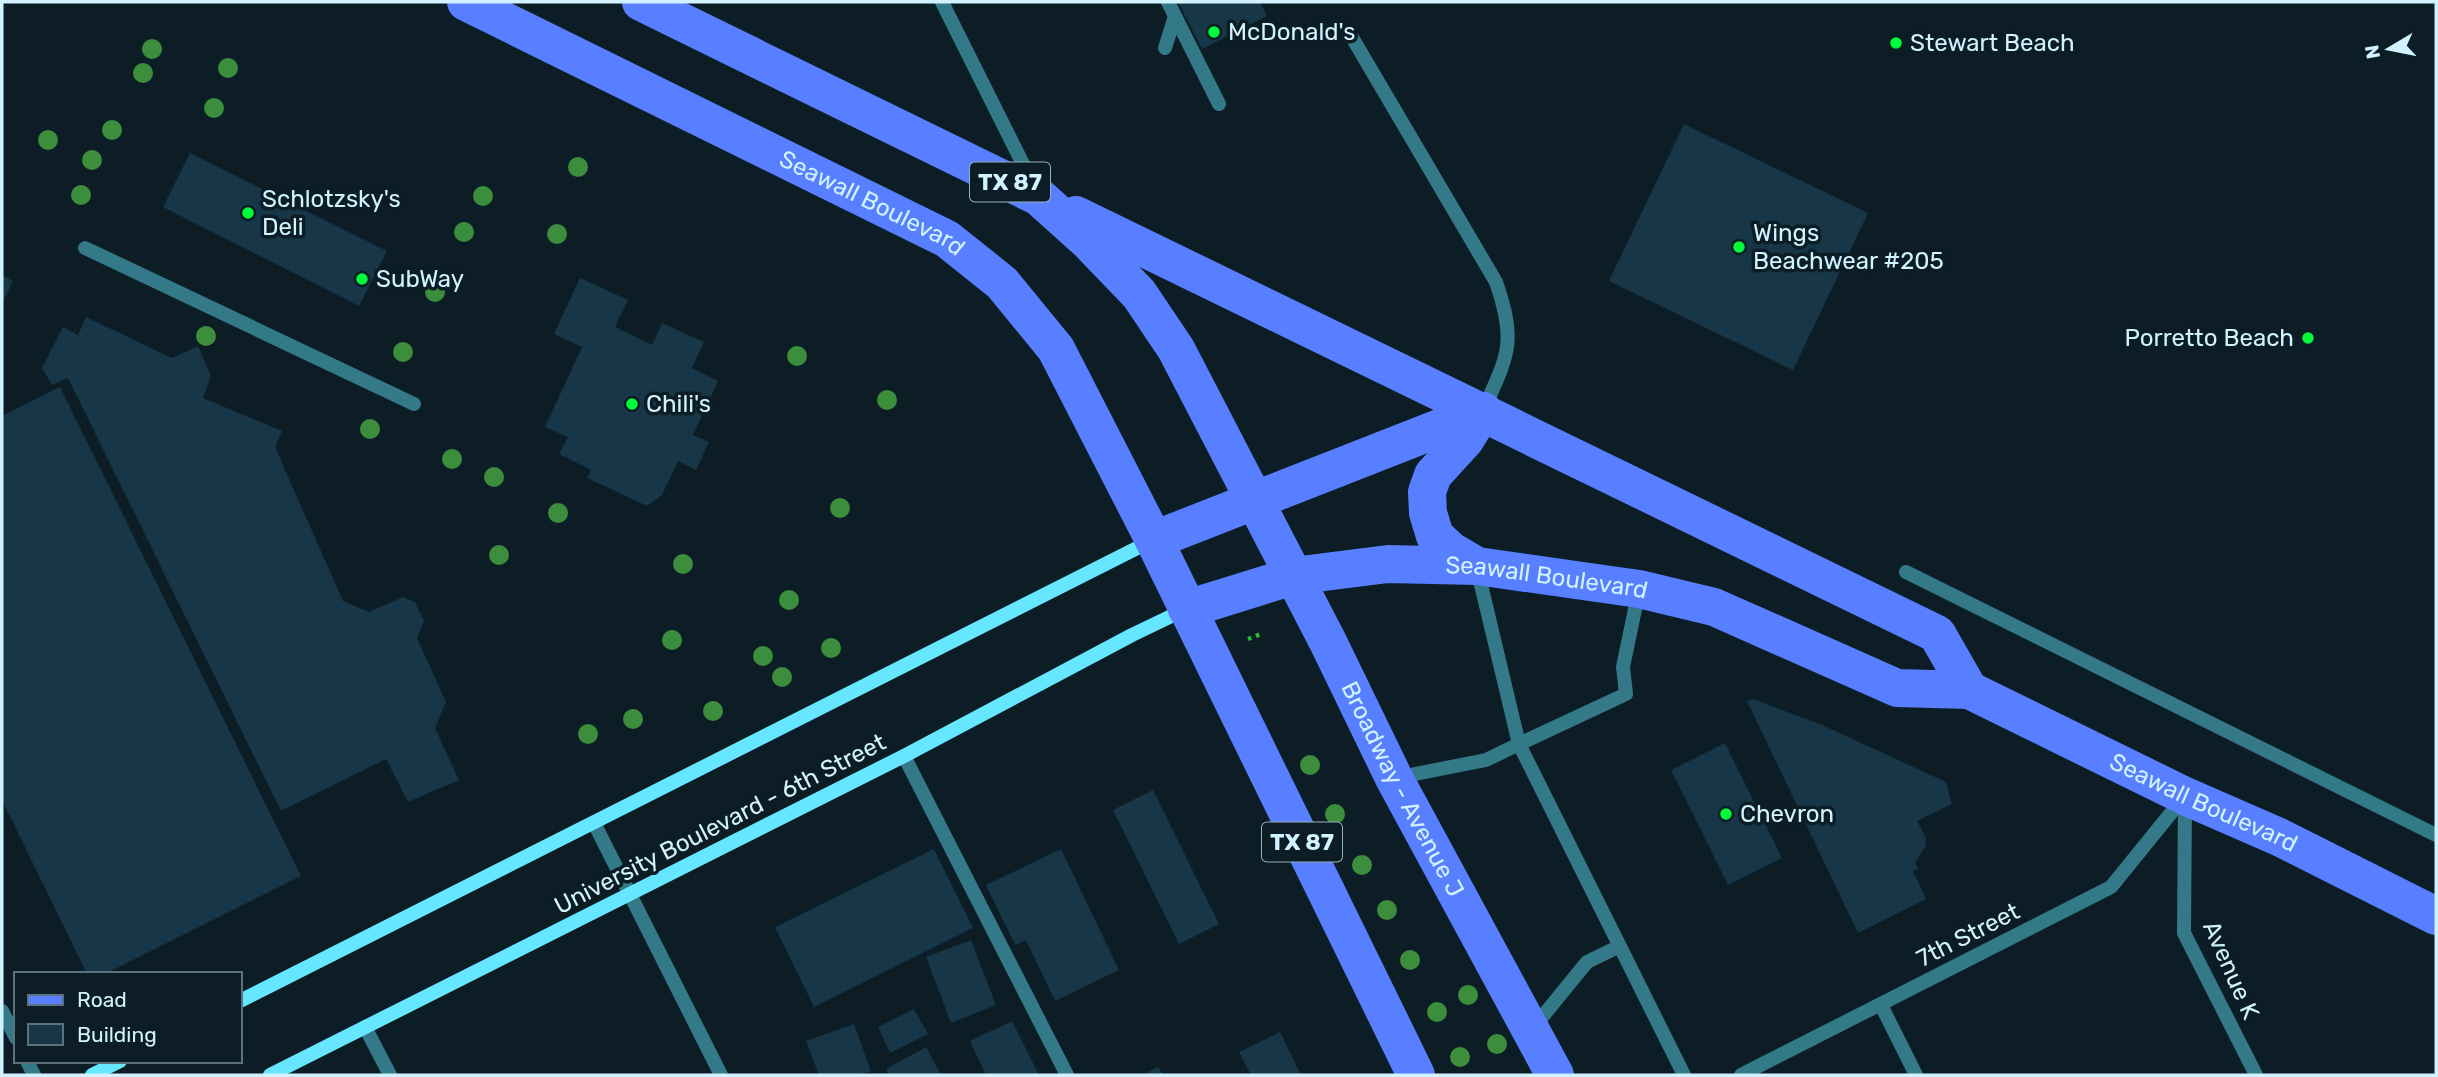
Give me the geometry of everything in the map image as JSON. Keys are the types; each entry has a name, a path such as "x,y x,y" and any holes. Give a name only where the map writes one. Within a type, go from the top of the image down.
{"main road":[{"name":"Seawall Boulevard","path":"466,2 947,239 1002,283 1056,349 1187,609 1293,576 1388,564 1477,566 1639,589 1714,607 1897,688 1969,690 2185,796 2278,837 2436,916"},
{"name":"TX 87","path":"641,2 1039,197 1139,294 1177,349 1254,501"},
{"path":"1039,197 1937,634 1969,690"},
{"path":"1154,540 1482,411"},
{"path":"1477,566 1450,551 1435,536 1428,513 1427,492 1433,475 1465,440 1482,411"},
{"name":"Broadway - Avenue J","path":"1254,501 1394,778 1555,1075"},
{"name":"TX 87","path":"1187,609 1416,1075"}],"street":[{"path":"942,2 1039,197"},
{"path":"1168,2 1219,104"},
{"path":"1165,48 1175,16"},
{"path":"1353,39 1496,282 1506,312 1509,341 1503,366 1482,411"},
{"path":"85,248 414,404"},
{"path":"242,1000 1154,540"},
{"path":"1477,566 1518,744 1684,1075"},
{"path":"1906,572 2436,835"},
{"path":"1394,778 1486,760 1626,694 1623,667 1639,589"},
{"name":"University Boulevard - 6th Street","path":"270,1075 904,756 1132,635 1187,609"},
{"path":"904,756 1067,1075"},
{"name":"7th Street","path":"1741,1075 2110,887 2185,796"},
{"name":"Avenue K","path":"2185,796 2184,933 2256,1075"},
{"path":"594,823 721,1075"},
{"path":"1531,1031 1587,962 1620,946"},
{"path":"1881,1005 1916,1075"},
{"path":"2,1011 14,1034"},
{"path":"365,1027 390,1075"},
{"path":"92,1075 116,1063"}],"path":[{"path":"1247,640 1261,634"}],"building":[{"name":"McDonald's","path":"1178,2 1260,2 1267,16 1202,49"},
{"name":"Wings Beachwear #205","path":"1684,124 1868,213 1793,370 1609,281"},
{"path":"190,153 387,251 359,306 163,207"},
{"path":"2,275 13,281 2,304"},
{"name":"Chili's","path":"580,278 628,300 615,327 652,345 662,323 704,342 692,368 718,381 693,435 709,442 696,470 678,461 662,495 647,506 587,478 591,470 559,454 568,437 545,427 582,347 554,334"},
{"path":"86,317 172,358 198,346 211,376 203,398 282,431 275,447 343,601 369,612 403,597 415,602 424,621 417,638 446,702 435,728 459,780 408,802 386,759 281,811 68,378 52,385 42,368 63,327 78,335"},
{"path":"60,387 301,876 109,972 86,972 2,800 2,416"},
{"path":"1753,699 1822,725 1946,782 1952,804 1917,821 1926,838 1925,847 1915,862 1918,869 1913,871 1926,899 1858,933 1747,701"},
{"name":"Chevron","path":"1725,743 1782,858 1728,885 1671,770"},
{"path":"1153,790 1219,924 1179,944 1113,810"},
{"path":"934,849 973,928 814,1007 775,927"},
{"path":"1061,849 1119,970 1055,1001 1026,940 1015,945 986,885"},
{"path":"971,940 996,1005 951,1023 926,957"},
{"path":"914,1009 928,1034 890,1053 878,1027"},
{"path":"1012,1021 1039,1075 986,1075 970,1041"},
{"path":"854,1024 871,1071 858,1075 819,1075 806,1041"},
{"path":"1280,1032 1301,1075 1251,1075 1239,1052"},
{"path":"926,1047 941,1075 889,1075 886,1069"},
{"path":"1158,1067 1163,1075 1142,1075"}],"place":[{"name":"McDonald's","path":"1214,32"},
{"name":"Stewart Beach","path":"1896,43"},
{"name":"Schlotzsky's Deli","path":"248,213"},
{"name":"Wings Beachwear #205","path":"1739,247"},
{"name":"SubWay","path":"362,279"},
{"name":"Porretto Beach","path":"2308,338"},
{"name":"Chili's","path":"632,404"},
{"name":"Chevron","path":"1726,814"}]}
